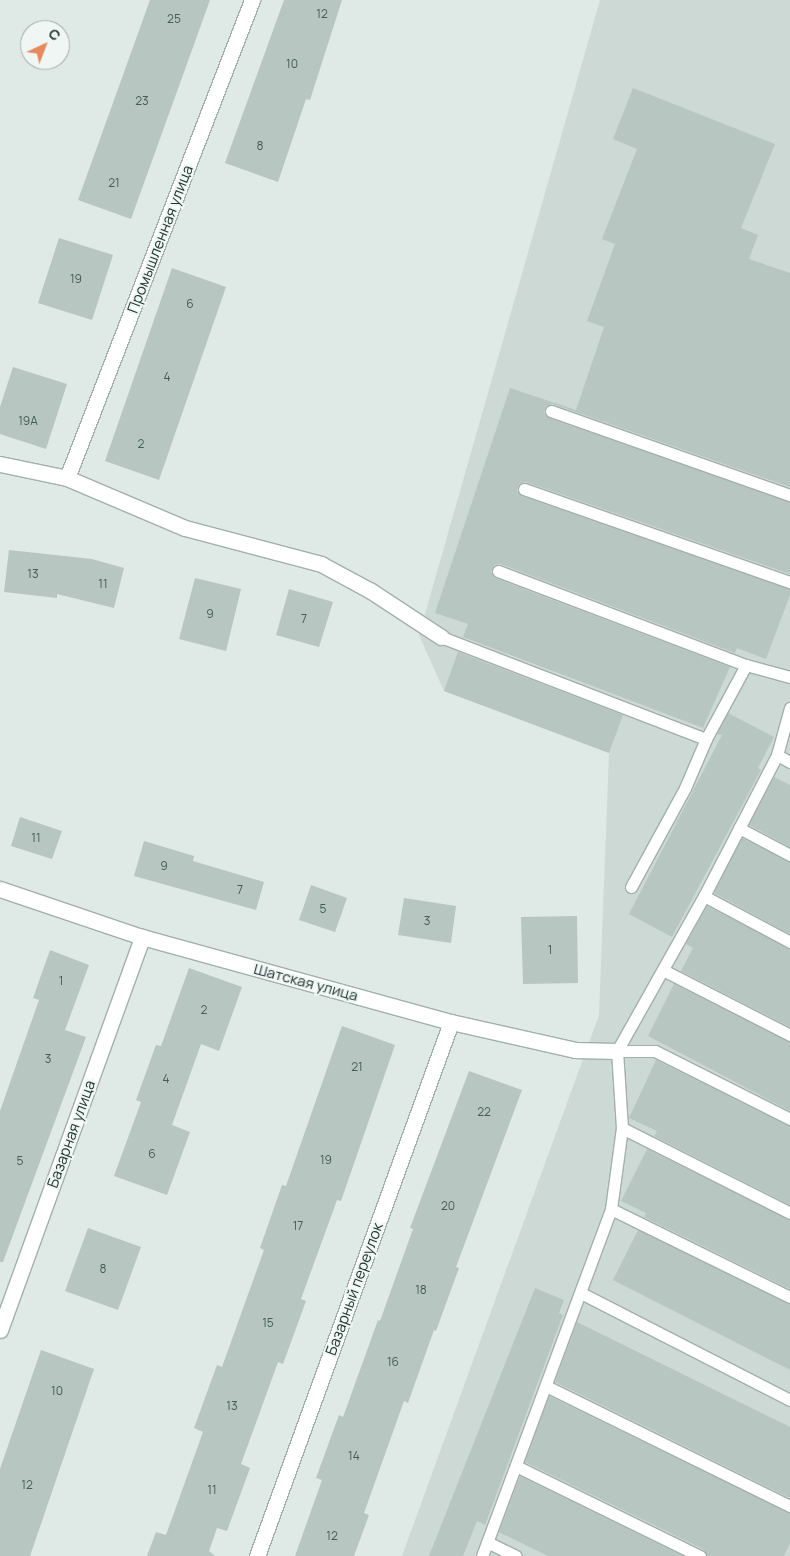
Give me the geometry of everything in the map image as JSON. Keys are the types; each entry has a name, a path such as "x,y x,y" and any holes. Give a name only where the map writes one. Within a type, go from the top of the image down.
{"street":[{"name":"Промышленная улица","path":"67,478 252,0"},
{"path":"0,464 67,478 185,528 321,564 371,591 441,637"},
{"name":"Шатская улица","path":"0,889 142,937 451,1022 575,1050 617,1051"},
{"name":"Базарная улица","path":"0,1330 142,937"},
{"name":"Базарный переулок","path":"257,1556 451,1022"}],"lane":[{"path":"551,411 790,495"},
{"path":"524,489 790,582"},
{"path":"498,570 746,665 790,677"},
{"path":"441,637 706,739"},
{"path":"631,887 685,788 706,739 746,665"},
{"path":"482,1556 611,1210 622,1128 617,1051 704,896 777,755 790,708"},
{"path":"777,755 790,762"},
{"path":"739,828 790,855"},
{"path":"704,896 790,942"},
{"path":"663,970 790,1035"},
{"path":"617,1051 655,1051 790,1118"},
{"path":"622,1128 790,1213"},
{"path":"611,1210 790,1297"},
{"path":"581,1293 790,1400"},
{"path":"546,1386 790,1506"},
{"path":"516,1466 700,1556"},
{"path":"487,1542 516,1556"}],"shaded area":[{"path":"600,0 790,0 790,1556 402,1556 599,1015 609,753 444,691 419,635"}],"building":[{"path":"150,0 210,0 131,219 78,200"},
{"path":"284,0 342,0 310,100 306,99 278,182 225,163"},
{"path":"633,88 775,144 741,228 758,235 749,259 790,273 790,487 553,404 546,406 544,413 549,418 790,502 790,574 526,482 519,484 517,491 522,496 790,589 790,595 766,659 737,648 735,653 501,564 494,565 491,572 495,578 730,667 703,728 463,637 468,624 435,613 510,388 576,410 604,327 587,321 615,244 602,239 637,149 613,139"},
{"path":"59,238 113,255 92,320 38,303"},
{"path":"172,268 226,287 159,480 105,461"},
{"path":"13,367 67,384 46,449 0,434 0,407"},
{"path":"9,550 92,559 124,568 114,608 57,594 57,598 4,592"},
{"path":"195,578 241,589 226,651 179,639"},
{"path":"289,589 333,602 319,647 276,635"},
{"path":"458,652 623,715 609,753 444,691"},
{"path":"728,713 774,737 758,768 761,770 672,937 629,914 722,735 717,734"},
{"path":"774,777 790,785 790,847 749,825"},
{"path":"20,817 62,831 52,859 11,846"},
{"path":"742,838 790,862 790,934 714,893"},
{"path":"144,841 194,856 193,861 264,882 256,910 134,876"},
{"path":"311,885 347,898 335,932 299,920"},
{"path":"404,898 456,906 451,943 398,935"},
{"path":"707,906 790,949 790,1027 681,971 693,948 686,944"},
{"path":"577,916 578,983 523,984 521,917"},
{"path":"50,950 89,965 65,1030 86,1037 3,1262 0,1262 0,1111 39,1000 33,998"},
{"path":"189,968 242,987 219,1051 201,1044 172,1125 190,1132 167,1195 114,1176 141,1102 136,1100 156,1045 161,1046"},
{"path":"674,984 790,1042 790,1111 648,1036"},
{"path":"342,1026 395,1045 341,1201 337,1200 301,1299 306,1301 283,1364 278,1362 241,1464 250,1468 227,1531 217,1528 209,1551 215,1556 147,1556 156,1532 166,1535 203,1432 194,1428 217,1365 222,1367 264,1250 260,1248 282,1185 286,1186"},
{"path":"656,1060 790,1126 790,1205 654,1136 657,1131 629,1118"},
{"path":"469,1071 522,1090 456,1267 459,1268 408,1403 404,1401 364,1513 369,1515 354,1556 295,1556 322,1480 316,1478 339,1415 343,1417 378,1320 380,1321 413,1229 410,1228"},
{"path":"647,1149 790,1220 790,1289 644,1217 646,1213 621,1201"},
{"path":"88,1228 141,1247 118,1310 65,1291"},
{"path":"638,1230 790,1304 790,1370 613,1280"},
{"path":"535,1288 564,1300 559,1313 563,1315 485,1525 477,1521 463,1556 429,1556"},
{"path":"577,1322 790,1427 790,1498 555,1382"},
{"path":"41,1350 94,1369 30,1556 0,1556 0,1469"},
{"path":"549,1396 790,1513 790,1543 784,1556 707,1556 703,1549 525,1462"},
{"path":"520,1476 683,1556 548,1556 499,1532"}]}
